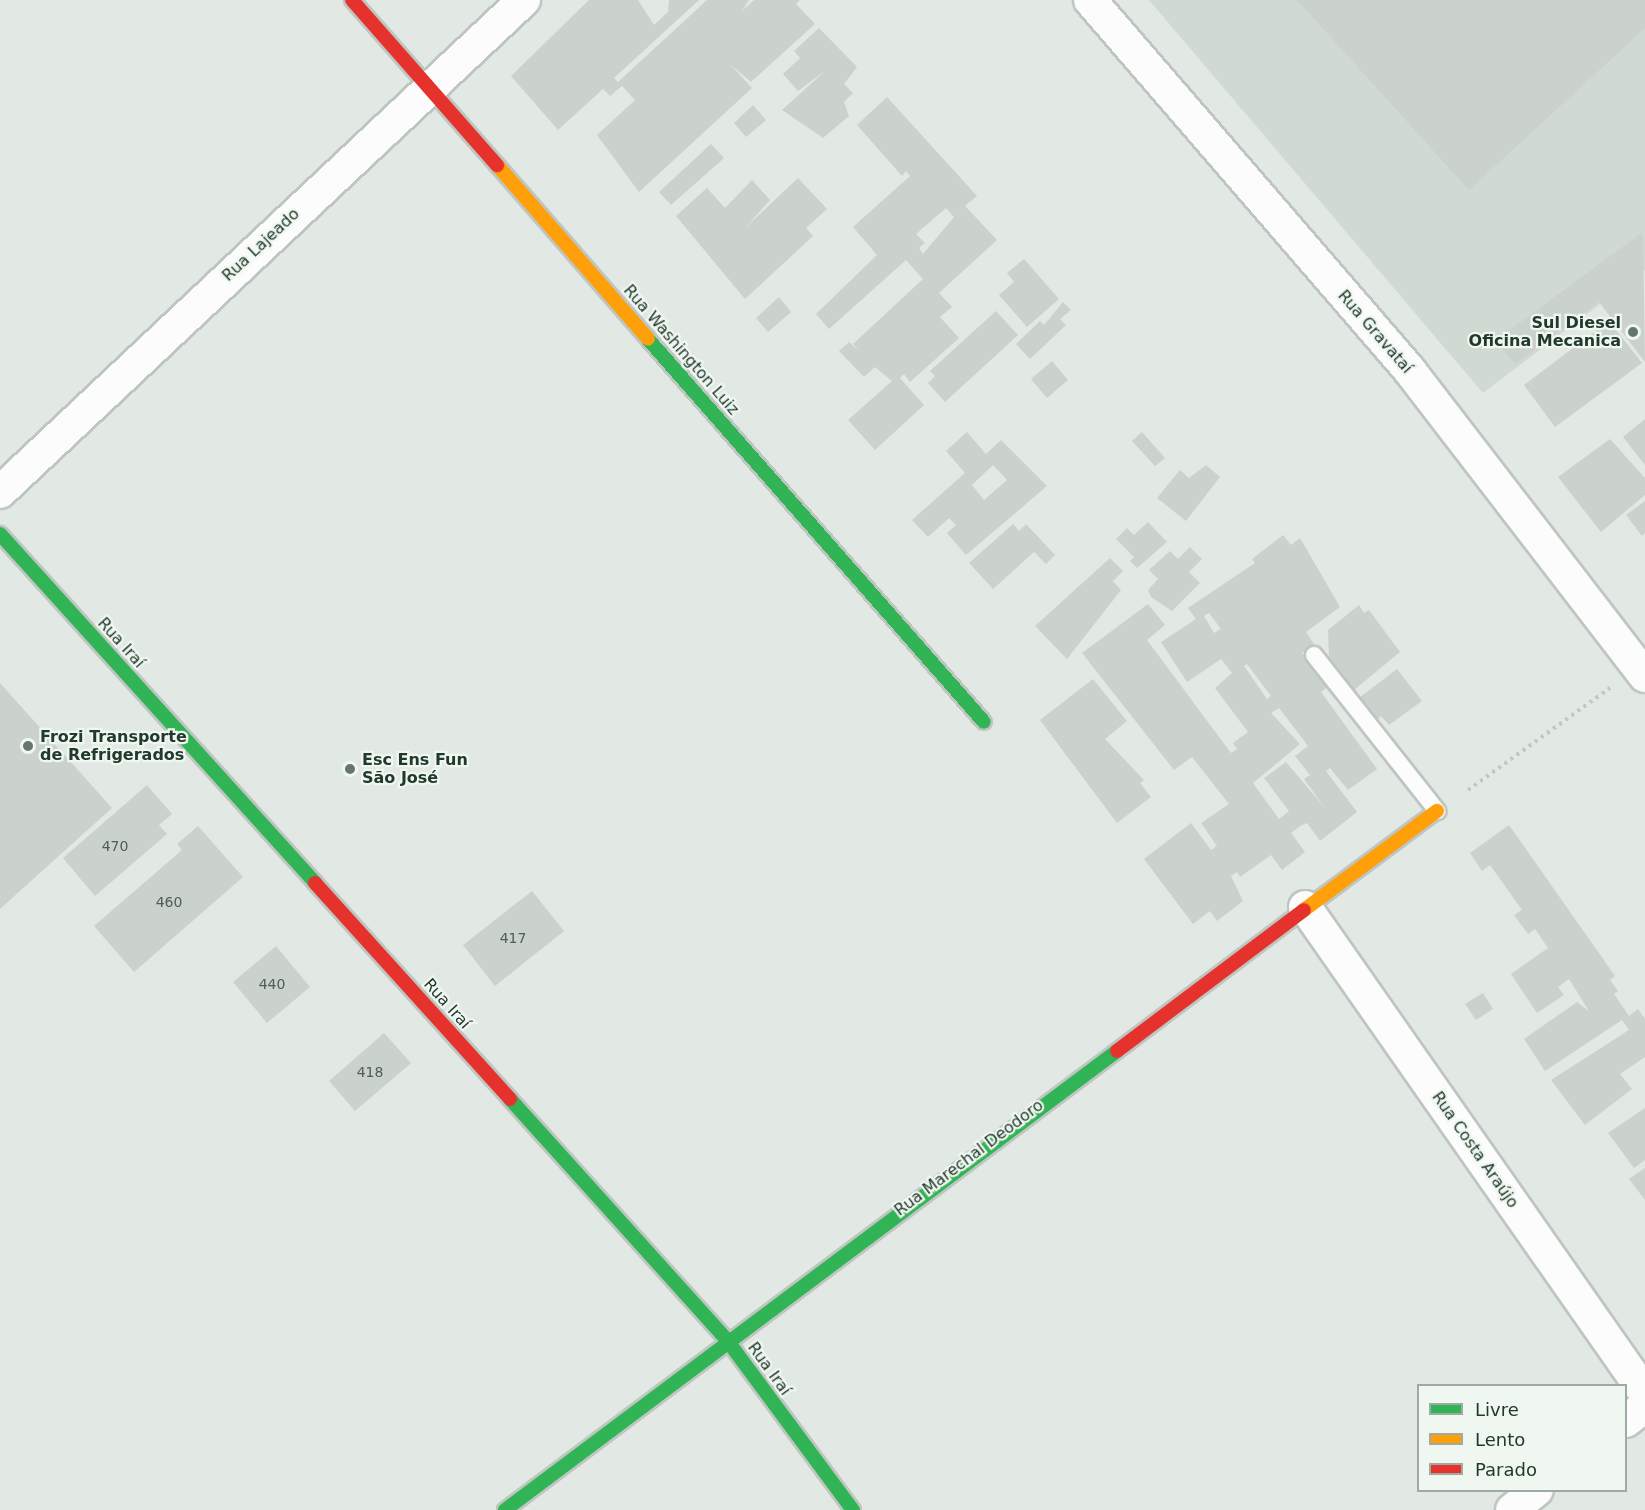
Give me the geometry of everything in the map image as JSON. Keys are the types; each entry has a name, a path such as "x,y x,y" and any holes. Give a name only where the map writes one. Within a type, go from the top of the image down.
{"street":[{"name":"Rua Washington Luiz","path":"352,0 984,722"},
{"name":"Rua Lajeado","path":"0,492 524,0"},
{"name":"Rua Gravataí","path":"1090,0 1410,372 1643,668"},
{"name":"Rua Iraí","path":"0,534 727,1340 853,1510"},
{"name":"Rua Marechal Deodoro","path":"505,1510 727,1340 1305,907 1437,811"},
{"name":"Rua Costa Araújo","path":"1305,907 1645,1393"},
{"path":"1627,1421 1645,1406"},
{"path":"1512,1510 1536,1492"}],"lane":[{"path":"1314,655 1437,811"}],"path":[{"path":"1460,795 1520,757 1643,668"}],"shaded area":[{"path":"1149,0 1645,0 1645,270 1483,393"}],"building":[{"path":"589,0 638,0 654,25 668,12 669,0 699,0 614,78 618,82 707,0 749,0 742,11 754,0 800,0 796,4 815,24 751,82 730,64 752,88 639,192 597,135 635,100 622,86 610,96 603,89 558,130 511,76"},
{"path":"1297,0 1645,0 1645,28 1469,190"},
{"path":"819,28 857,67 844,84 853,93 844,102 849,116 823,138 782,110 826,70 798,91 783,74 800,58 794,51"},
{"path":"887,97 977,196 965,206 997,240 939,293 952,307 940,317 959,338 910,382 904,374 900,378 924,405 875,450 848,420 892,381 875,367 864,377 839,351 849,342 860,352 853,344 923,279 906,260 829,329 816,314 877,255 853,227 910,176 906,171 902,176 857,125","holes":["946,208 954,217 923,254 919,248 925,243 916,234"]},
{"path":"753,105 766,120 746,137 734,123"},
{"path":"711,144 724,158 671,205 659,192"},
{"path":"798,178 827,209 806,228 813,236 745,299 676,216 707,188 725,208 752,180 770,200 745,228"},
{"path":"1643,232 1645,362 1599,302 1515,364 1496,340"},
{"path":"1024,259 1059,299 1027,327 999,295 1014,282 1007,273"},
{"path":"779,297 791,312 768,332 756,318"},
{"path":"1063,302 1071,310 1060,319 1066,325 1030,359 1016,344 1040,321 1044,325"},
{"path":"996,311 1018,335 945,402 928,383 935,376 930,371"},
{"path":"1609,321 1642,363 1555,427 1524,385"},
{"path":"1052,361 1068,380 1047,398 1031,379"},
{"path":"1645,419 1645,465 1623,437"},
{"path":"967,432 986,454 1001,440 1047,486 966,555 947,533 956,525 949,518 928,537 912,520 965,473 946,451","holes":["993,465 1007,480 984,500 972,485"]},
{"path":"1142,432 1165,458 1155,466 1132,441"},
{"path":"1610,439 1645,478 1645,495 1601,532 1558,477"},
{"path":"1206,465 1220,477 1186,521 1157,498 1180,470 1189,478"},
{"path":"1645,501 1645,533 1642,536 1626,515"},
{"path":"1148,522 1167,542 1137,568 1130,561 1134,557 1116,539 1127,528 1134,535"},
{"path":"1013,524 1019,531 1026,524 1055,555 1046,564 1034,552 993,589 969,563"},
{"path":"1283,535 1291,545 1300,538 1340,607 1306,632 1314,644 1302,653 1328,687 1321,692 1377,769 1348,790 1330,768 1326,771 1357,812 1320,841 1307,823 1300,826 1291,833 1305,852 1282,870 1271,855 1240,877 1237,872 1231,876 1243,901 1217,921 1210,911 1193,924 1144,859 1191,823 1211,850 1217,846 1201,823 1229,804 1192,757 1174,770 1082,653 1148,604 1165,625 1147,640 1231,753 1237,749 1233,743 1248,732 1215,688 1232,673 1221,659 1187,682 1161,642 1196,619 1188,608 1255,563 1252,559","holes":["1209,613 1221,629 1214,633 1204,616","1247,664 1271,696 1267,699 1244,666","1279,708 1308,746 1295,756 1310,775 1304,779 1325,808 1286,762 1264,778 1289,811 1279,819 1253,783 1300,744 1271,713"]},
{"path":"1190,547 1202,559 1189,572 1200,583 1172,611 1151,597 1148,590 1158,579 1149,570 1170,551 1178,559"},
{"path":"1110,558 1123,571 1113,581 1121,590 1067,659 1035,626"},
{"path":"1359,605 1364,613 1369,610 1400,652 1354,690 1329,657 1328,630"},
{"path":"1397,669 1422,701 1389,725 1381,716 1376,721 1359,698"},
{"path":"1093,679 1127,721 1105,739 1144,780 1140,783 1151,797 1117,823 1040,720"},
{"name":"Frozi Transporte de Refrigerados","path":"0,683 112,808 0,909"},
{"path":"147,785 172,814 159,825 167,834 95,896 63,858"},
{"path":"1509,825 1615,976 1610,980 1618,991 1614,994 1629,1016 1638,1009 1645,1019 1645,1057 1620,1074 1632,1089 1585,1125 1551,1080 1629,1030 1622,1020 1545,1071 1524,1039 1577,1002 1589,1011 1569,979 1558,987 1564,995 1537,1013 1511,974 1548,948 1535,929 1528,934 1514,915 1522,910 1490,865 1482,871 1470,853"},
{"path":"198,826 243,877 134,972 94,926 182,850 177,844"},
{"path":"532,891 564,931 495,986 463,945"},
{"path":"276,946 310,987 267,1023 233,982"},
{"path":"1483,993 1493,1009 1476,1020 1465,1004"},
{"path":"384,1033 411,1063 355,1111 329,1081"},
{"path":"1645,1108 1645,1160 1634,1168 1608,1133"},
{"path":"1645,1168 1645,1200 1629,1179"}],"traffic: fast":[{"path":"648,339 984,722"},
{"path":"0,534 315,883"},
{"path":"505,1510 1117,1051"},
{"path":"510,1099 727,1340 853,1510"}],"traffic: slow":[{"path":"497,165 648,339"},
{"path":"1304,910 1437,811"}],"traffic: jam":[{"path":"352,0 497,165"},
{"path":"315,883 510,1099"},
{"path":"1117,1051 1304,910"}],"place":[{"name":"Sul Diesel Oficina Mecanica","path":"1633,332"},
{"name":"Frozi Transporte de Refrigerados","path":"28,746"},
{"name":"Esc Ens Fun São José","path":"350,769"}]}
